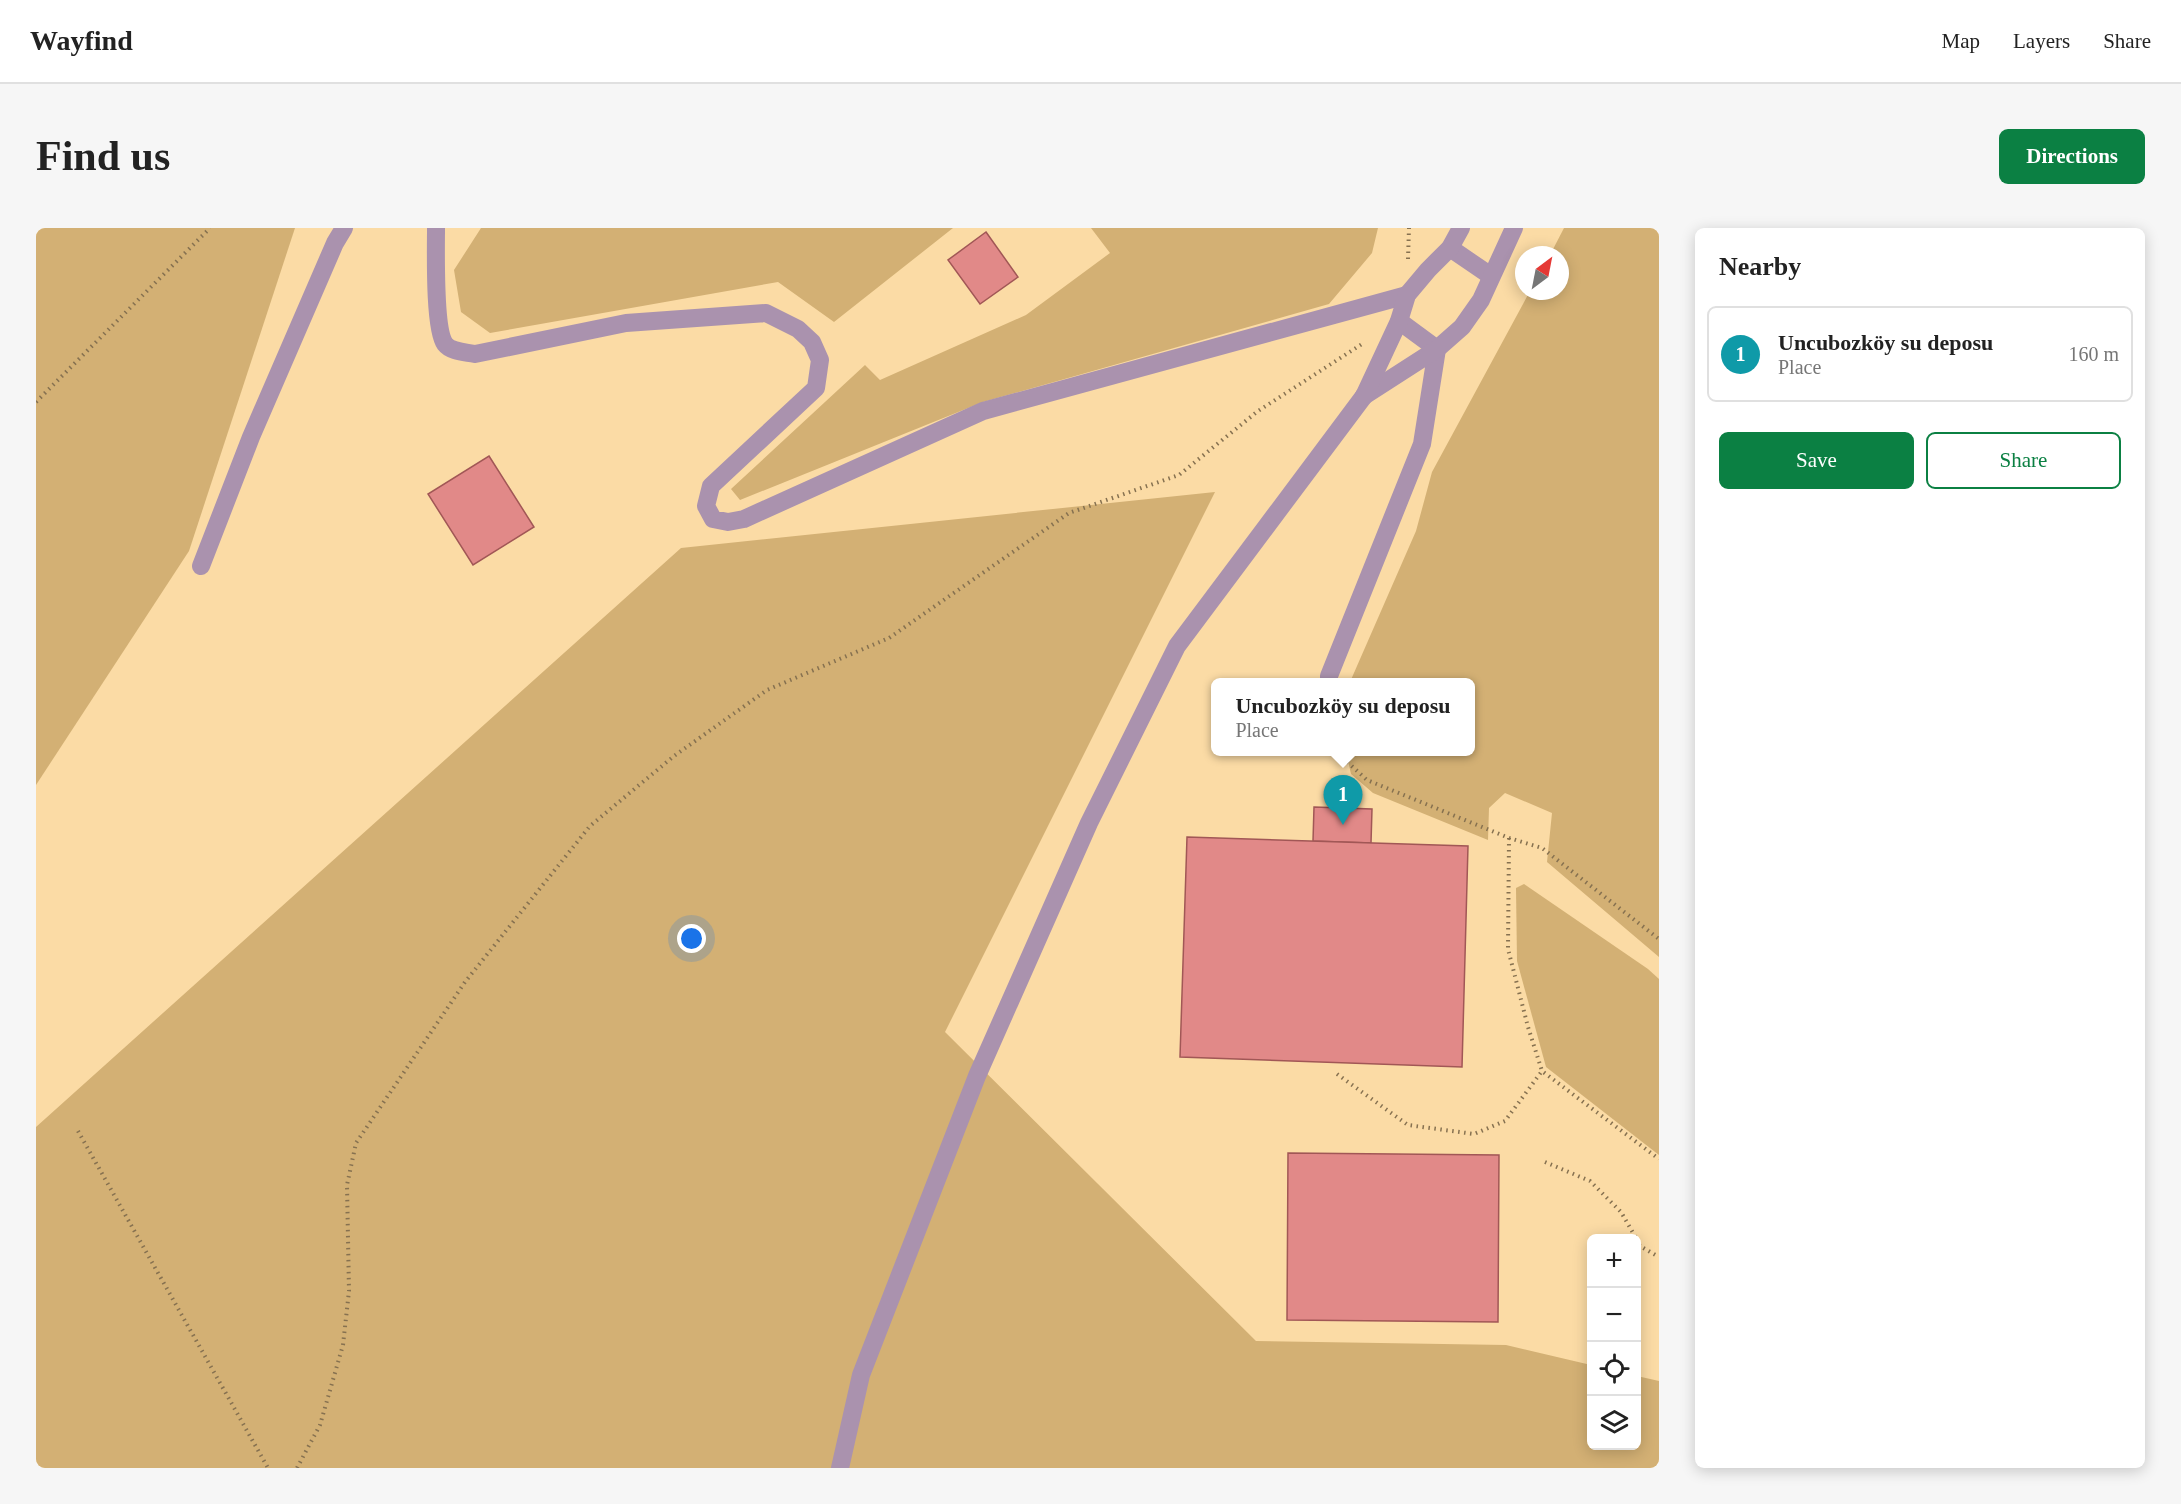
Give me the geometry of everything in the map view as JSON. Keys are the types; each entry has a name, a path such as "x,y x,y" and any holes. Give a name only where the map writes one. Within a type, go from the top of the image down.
{"street":[{"path":"201,566 281,366 335,243 345,228"},
{"path":"436,228 439,322 445,343 452,349 475,354 626,323 766,313 798,328 812,342 820,360 816,388 711,486 706,506 713,519 728,522 744,519 983,411 1407,296"},
{"path":"840,1468 861,1375 977,1076 1089,823 1177,646 1364,396 1399,321 1407,296 1450,248 1461,228"},
{"path":"1364,396 1437,349 1462,327 1481,300 1514,228"},
{"path":"1450,248 1491,276"},
{"path":"1399,321 1437,349"},
{"path":"1329,678 1422,444 1437,349"}],"path":[{"path":"36,402 210,228"},
{"path":"297,1468 320,1425 343,1345 349,1291 347,1185 356,1143 465,982 590,826 674,756 767,690 889,638 1069,513 1179,475 1258,411 1399,321"},
{"path":"1343,756 1367,780 1509,838 1542,848 1659,939"},
{"path":"1509,838 1508,949 1542,1071 1659,1159"},
{"path":"1337,1074 1408,1125 1474,1134 1504,1121 1542,1071"},
{"path":"78,1131 268,1468"},
{"path":"1545,1162 1590,1181 1621,1212 1633,1234"},
{"path":"1641,1247 1659,1257"}],"shaded area":[{"path":"36,228 295,228 189,551 36,785"},
{"path":"481,228 953,228 834,322 778,282 490,333 461,312 454,270"},
{"path":"1091,228 1378,228 1372,253 1329,304 983,402 740,500 731,489 865,365 880,380 1026,315 1110,253"},
{"path":"1564,228 1659,228 1659,957 1547,862 1552,813 1505,793 1489,808 1488,840 1373,793 1351,774 1347,756 1475,756 1475,678 1352,678 1416,531 1432,472 1525,300 1569,300 1569,246 1555,246"},
{"path":"1215,492 945,1032 1256,1341 1506,1345 1587,1364 1587,1450 1641,1450 1641,1377 1659,1381 1659,1468 36,1468 36,1127 681,548"},
{"path":"1524,884 1648,969 1659,979 1659,1155 1546,1067 1517,961 1516,888"}],"building":[{"path":"986,232 1018,277 980,304 948,260"},
{"path":"489,456 534,527 473,565 428,494"},
{"path":"1314,807 1372,809 1371,843 1313,841"},
{"path":"1187,837 1468,846 1462,1067 1180,1057"},
{"path":"1288,1153 1499,1155 1498,1322 1287,1320"}],"place":[{"name":"Uncubozköy su deposu","path":"1343,825"}]}
